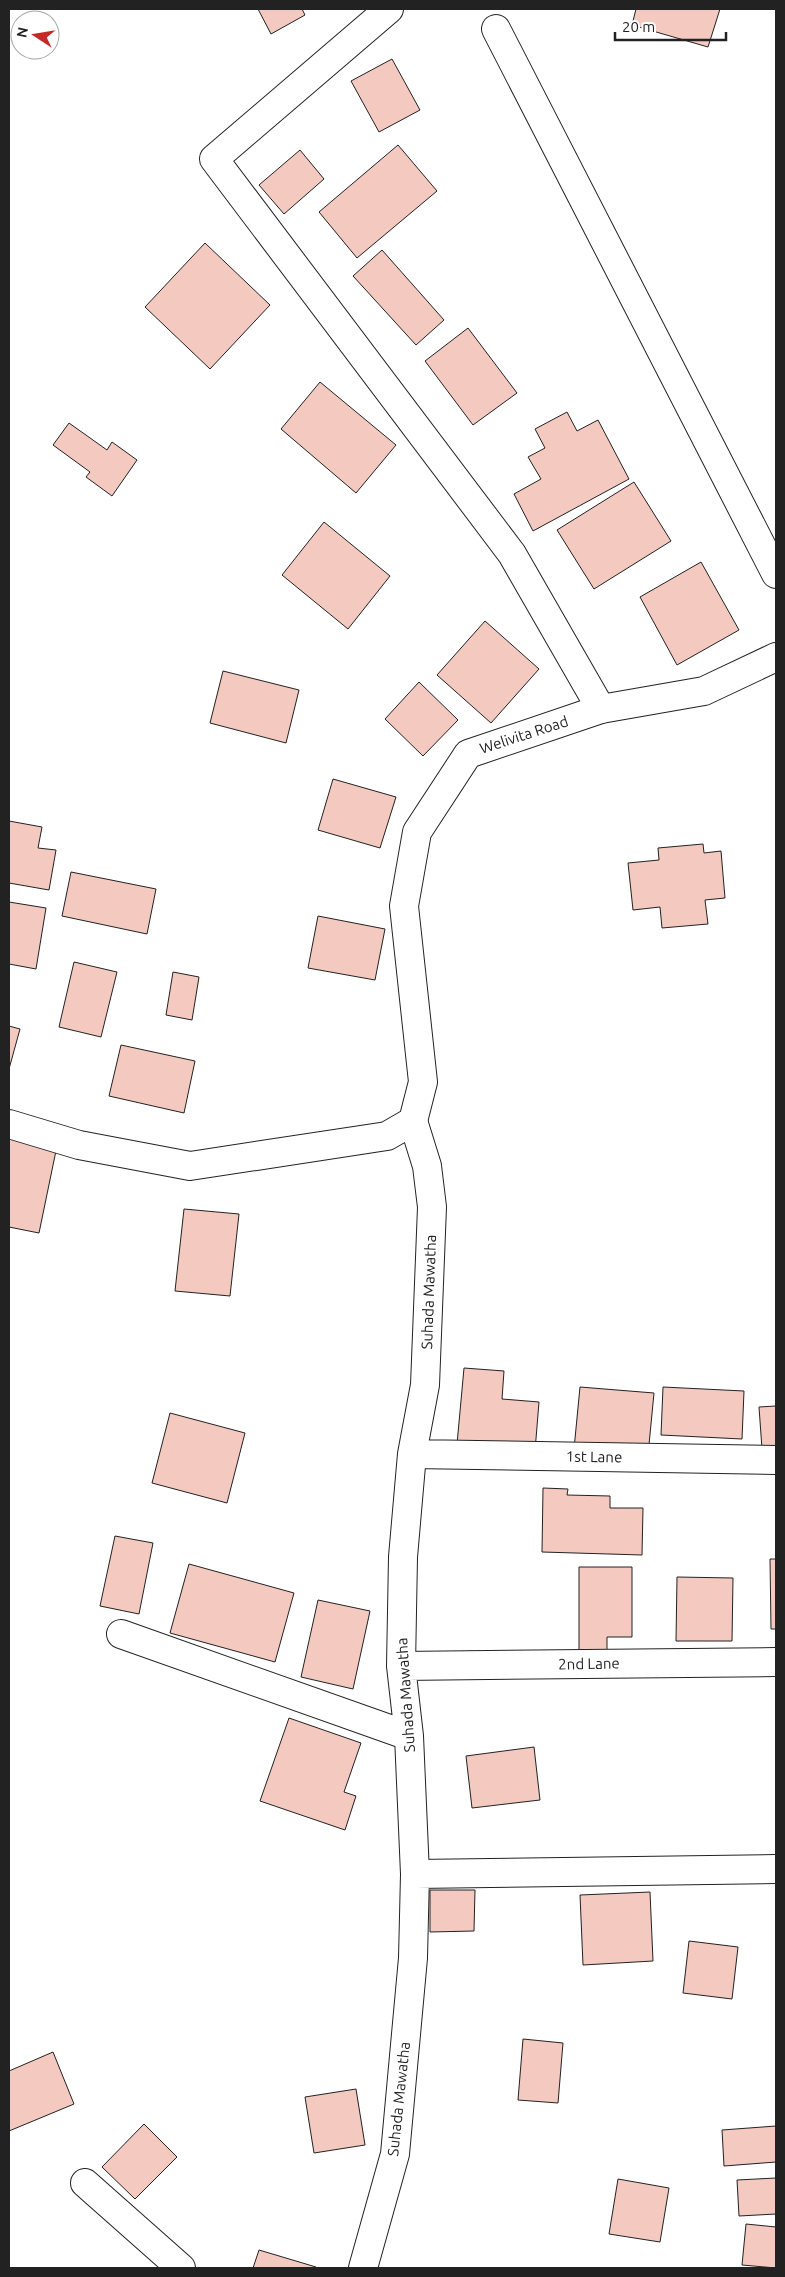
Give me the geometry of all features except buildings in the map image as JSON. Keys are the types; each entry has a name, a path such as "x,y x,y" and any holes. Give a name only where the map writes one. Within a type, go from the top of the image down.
{"street":[{"path":"389,9 214,159 512,554 601,709"},
{"path":"496,29 776,574"},
{"name":"Welivita Road","path":"413,1121 423,1082 404,906 417,832 468,754 601,709 704,691 776,657"},
{"path":"9,1124 79,1145 190,1166 387,1136 413,1121"},
{"name":"Suhada Mawatha","path":"363,2268 395,2154 412,1958 415,1874 409,1736 401,1666 403,1557 412,1454 426,1385 432,1207 427,1166 413,1121"},
{"name":"1st Lane","path":"412,1454 776,1460"},
{"path":"121,1634 409,1736"},
{"name":"2nd Lane","path":"401,1666 776,1662"},
{"path":"415,1874 776,1869"},
{"path":"85,2182 181,2268"}]}
